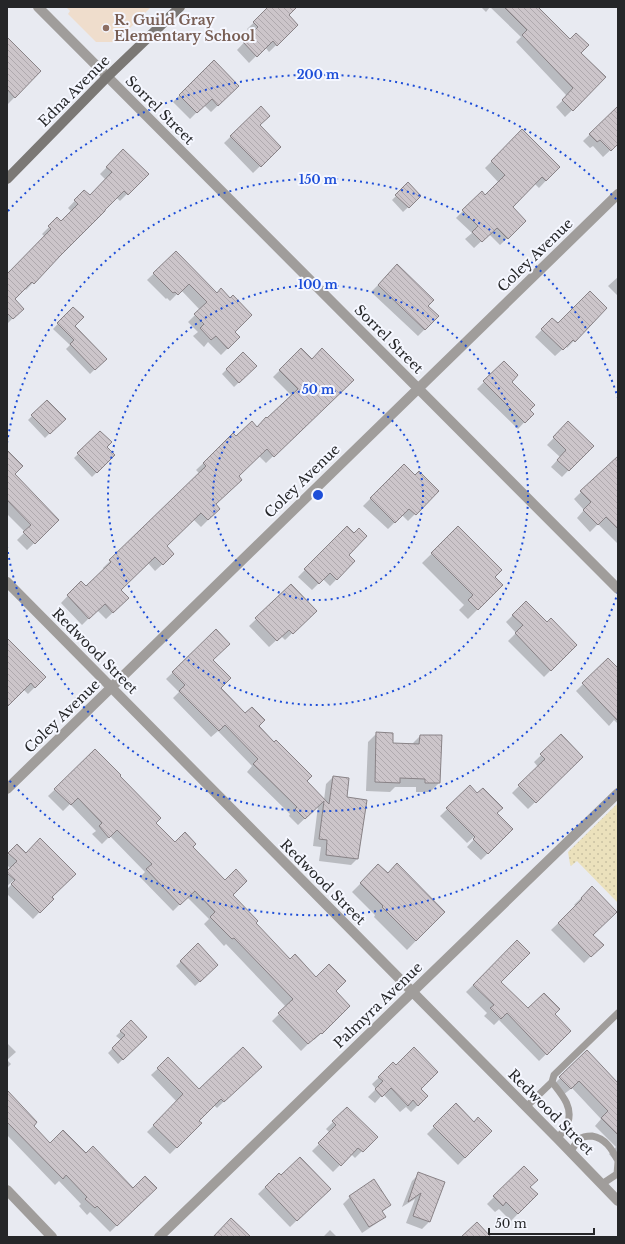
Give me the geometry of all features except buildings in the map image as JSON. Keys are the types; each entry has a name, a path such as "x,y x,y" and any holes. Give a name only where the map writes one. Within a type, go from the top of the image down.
{"street":[{"name":"Sorrel Street","path":"38,7 618,589"},
{"name":"Edna Avenue","path":"7,179 107,77 180,7"},
{"name":"Coley Avenue","path":"7,789 618,194"},
{"name":"Redwood Street","path":"7,582 618,1201"},
{"name":"Palmyra Avenue","path":"159,1237 618,793"},
{"path":"7,1190 52,1237"}],"lane":[{"path":"526,1107 552,1082 554,1075 618,1013"},
{"path":"552,1082 566,1100 569,1114 567,1123 558,1139"},
{"path":"571,1152 580,1139 588,1136 598,1137 606,1142 618,1161 617,1174 602,1184"}],"shaded area":[{"name":"R. Guild Gray Elementary School","path":"66,7 151,7 116,42 96,42 68,14 70,11"}],"sand":[{"path":"618,803 618,903 577,861 571,866 568,852"}],"place":[{"name":"R. Guild Gray Elementary School","path":"106,28"}]}
